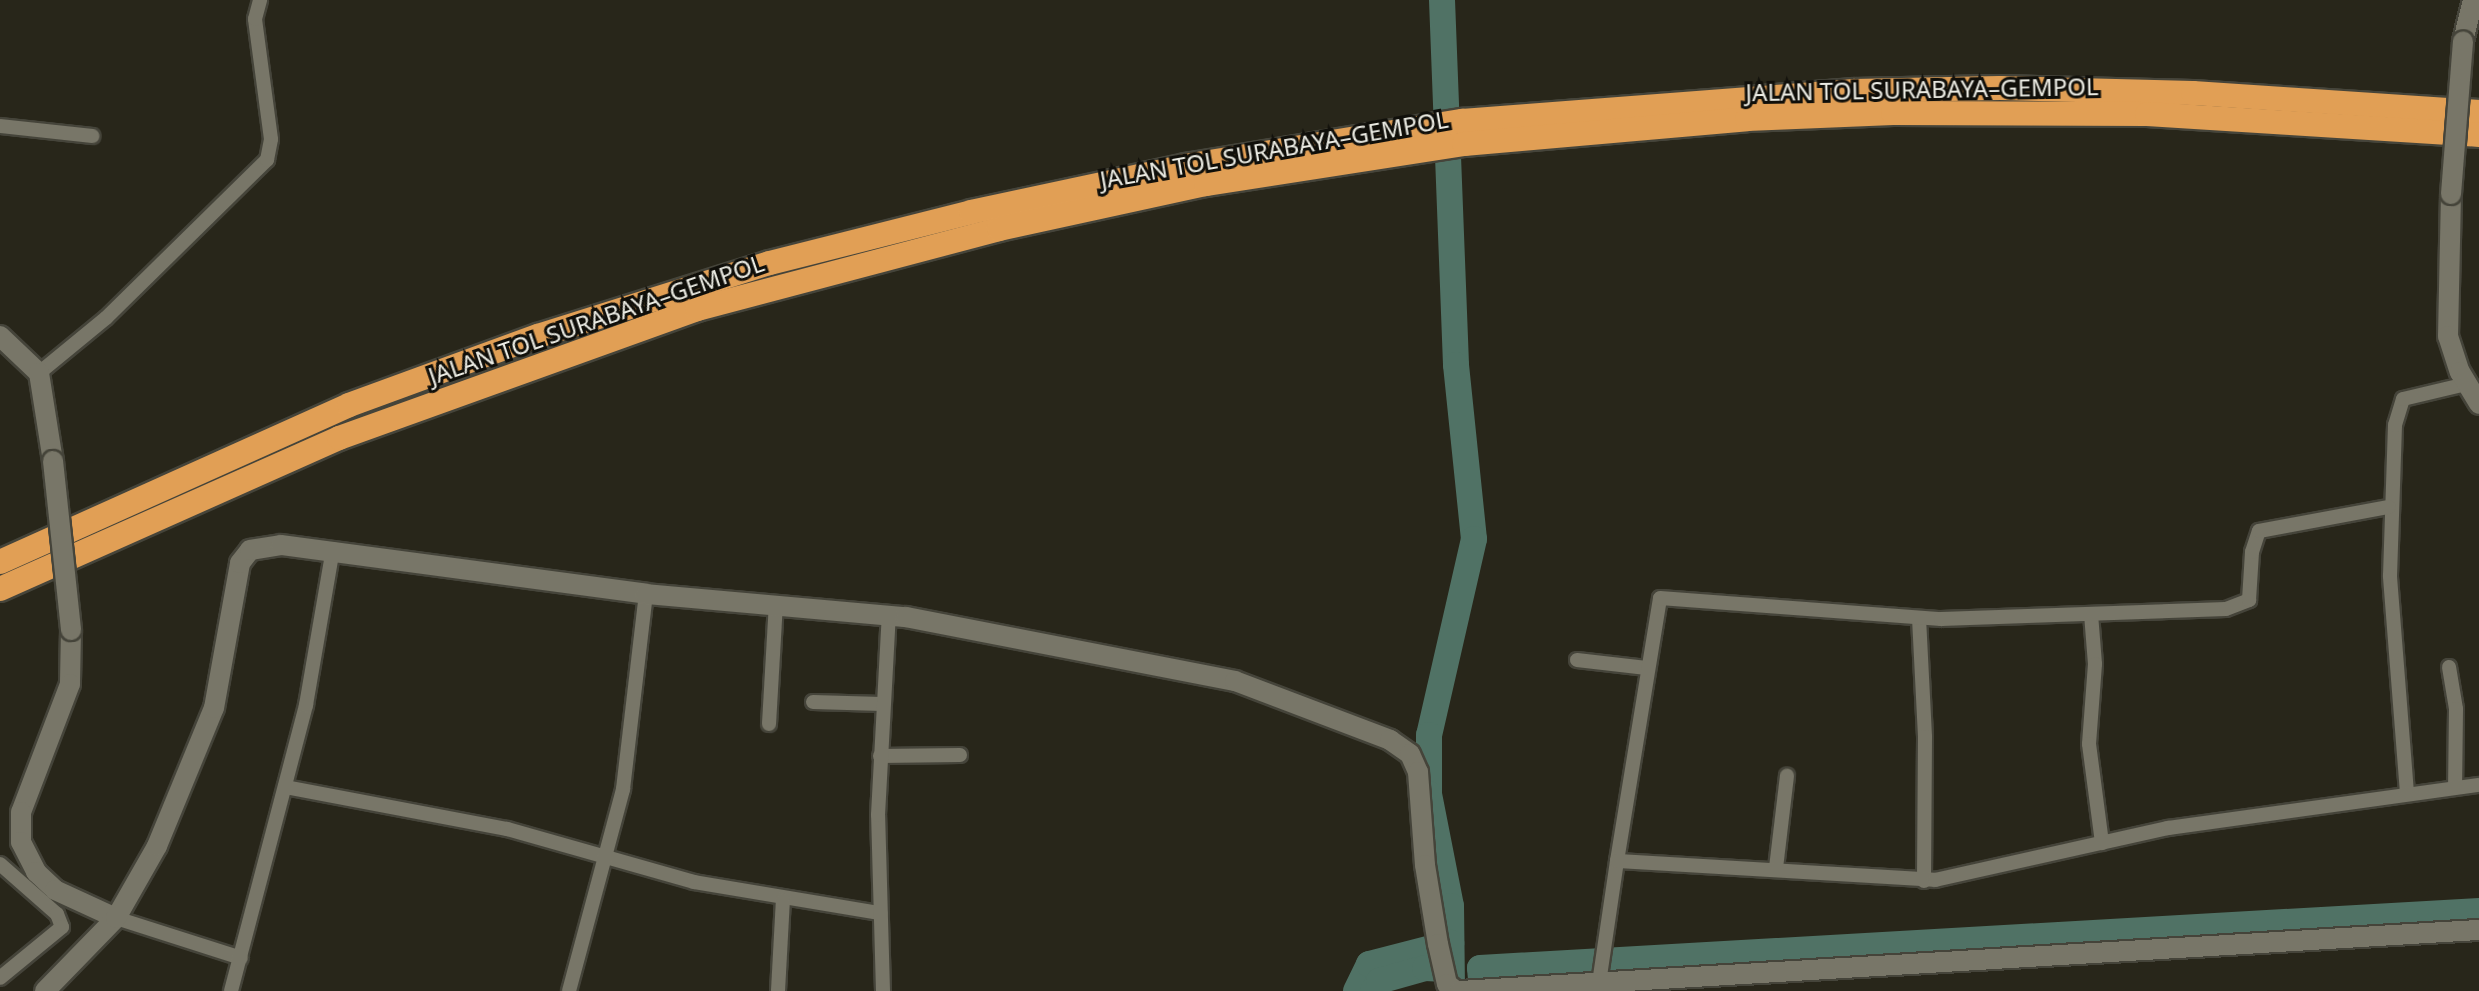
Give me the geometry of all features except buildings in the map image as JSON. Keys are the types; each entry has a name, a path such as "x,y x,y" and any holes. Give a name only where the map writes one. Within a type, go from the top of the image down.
{"highway":[{"name":"JALAN TOL SURABAYA–GEMPOL","path":"0,562 349,405 538,336 770,263 971,212 1186,166 1721,98 2000,88 2193,93 2479,112"},
{"name":"JALAN TOL SURABAYA–GEMPOL","path":"0,589 339,438 697,309 883,258 1177,190 1450,134 1893,113 2147,114 2479,135"}],"street":[{"path":"39,373 106,318 267,160 271,139 255,19 260,0"},
{"path":"2473,0 2463,41 2451,194 2446,318 2466,384 2479,404"},
{"path":"0,126 92,136"},
{"path":"0,336 39,373 53,461 71,630 70,684 21,812 21,842 36,872 55,890 116,918 241,958"},
{"path":"2407,793 2389,507 2399,403 2466,384"},
{"path":"1599,979 1600,957 1660,598 1919,618 2239,607 2249,600 2252,552 2259,531 2389,507"},
{"path":"45,991 116,918 176,809 198,756 227,657 243,557 262,546 333,549 646,594 889,615 1215,675 1400,745 1418,772 1425,865 1438,944 1447,984 1458,991 1599,979 2479,930"},
{"path":"231,991 285,787 322,629 333,549"},
{"path":"569,991 607,859 628,760 646,594"},
{"path":"769,724 776,603"},
{"path":"2091,614 2095,664 2089,744 2102,843"},
{"path":"883,991 880,756 889,615"},
{"path":"1919,618 1925,737 1924,881"},
{"path":"1577,660 1647,668"},
{"path":"2449,667 2456,709 2455,787"},
{"path":"813,702 882,704"},
{"path":"880,756 960,755"},
{"path":"1776,868 1787,776"},
{"path":"1617,861 1776,868 1924,881 2102,843 2407,793 2479,785"},
{"path":"285,787 507,829 607,859 783,900 880,913"},
{"path":"0,978 62,927 57,914 1,866"},
{"path":"778,991 783,900"}],"waterway":[{"path":"1442,0 1456,365 1474,539 1429,735 1429,794 1451,906 1452,991"},
{"path":"1482,991 1480,968 2479,911"},
{"path":"1356,991 1369,964 1451,943"},
{"path":"1373,991 1379,981 1425,968 1446,969"}]}
